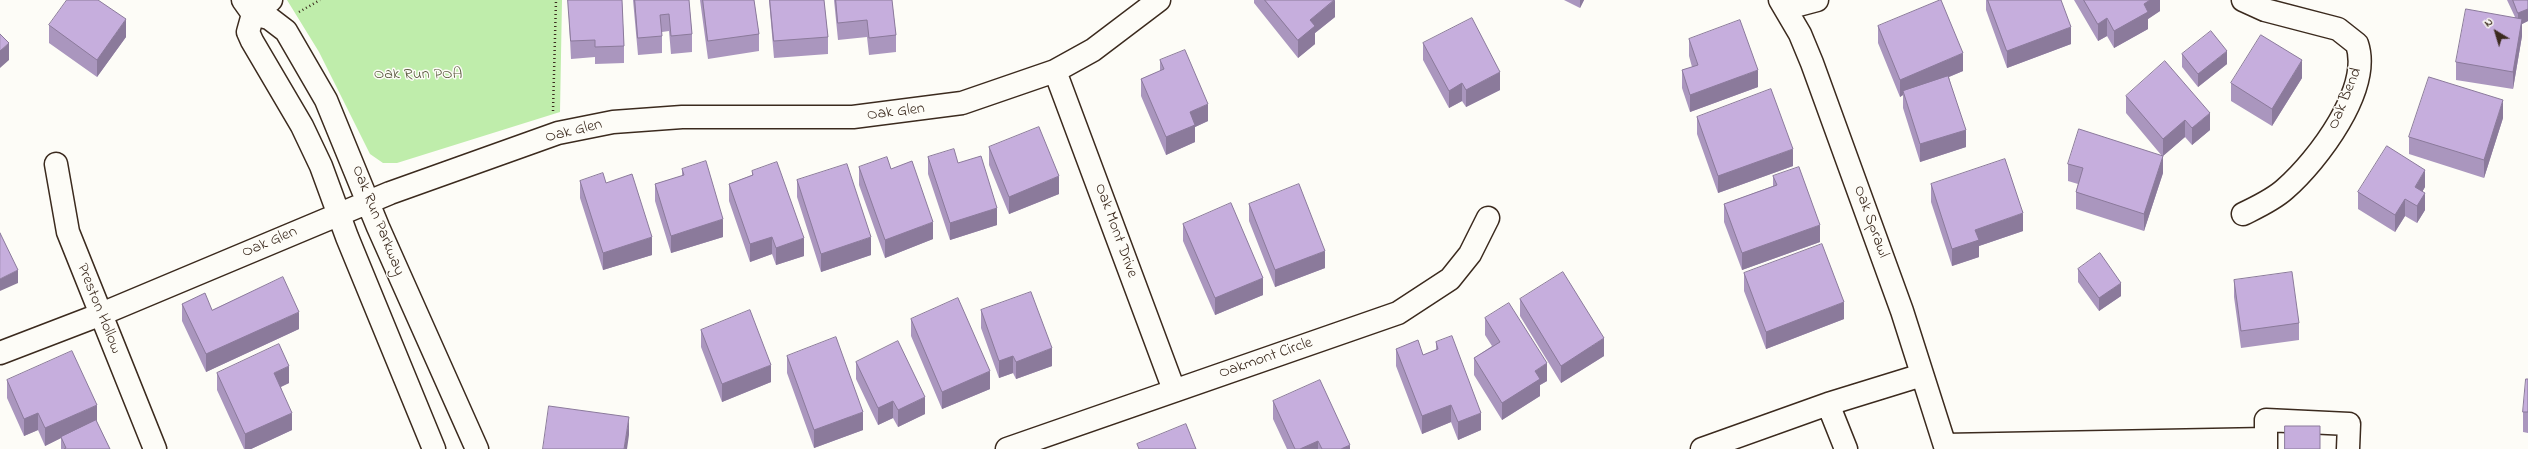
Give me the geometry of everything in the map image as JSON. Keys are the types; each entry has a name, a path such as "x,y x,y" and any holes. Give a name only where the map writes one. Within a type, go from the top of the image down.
{"street":[{"path":"248,7 271,0"},
{"name":"Oak Glen","path":"0,353 99,315 368,202 558,133 613,122 682,117 853,118 962,103 1055,72 1093,50 1159,0"},
{"path":"1784,4 1817,0"},
{"name":"Oak Bend","path":"2243,0 2265,10 2338,29 2357,44 2361,67 2333,134 2310,164 2284,190 2243,214"},
{"name":"Oak Sprawl","path":"1784,4 1812,63 1902,311 1946,447"},
{"name":"Oak Run Parkway","path":"434,449 321,166 302,126 248,32 248,7 269,18 286,31 326,100 368,202 477,449"},
{"name":"Oak Mont Drive","path":"1055,72 1174,390"},
{"name":"Preston Hollow","path":"56,164 68,232 99,315 155,449"},
{"name":"Oakmont Circle","path":"1007,449 1398,313 1450,279 1470,254 1488,218"},
{"path":"1702,449 1828,404 1922,375"},
{"path":"1828,404 1846,449"},
{"path":"1946,447 2025,445 2266,444 2266,420 2349,424 2348,449"}],"path":[{"path":"299,13 320,0"},
{"path":"553,111 556,0"}],"green space":[{"name":"Oak Run POA","path":"287,0 562,0 560,112 397,163 383,163 370,154 319,52"}],"building":[{"path":"67,0 98,0 126,19 97,60 49,25"},
{"path":"568,0 622,0 624,46 595,47 595,40 571,41"},
{"path":"635,0 689,0 692,34 671,36 669,14 660,15 662,36 638,38"},
{"path":"703,0 754,0 759,34 708,41"},
{"path":"770,0 824,0 828,37 774,41"},
{"path":"836,0 892,0 896,35 869,38 867,20 838,23"},
{"path":"1265,0 1334,0 1310,20 1315,26 1298,40"},
{"path":"1940,0 1963,53 1900,80 1878,26"},
{"path":"1988,0 2061,0 2071,27 2007,51"},
{"path":"2084,0 2150,0 2144,4 2148,12 2114,31 2107,18 2098,24"},
{"path":"2513,0 2528,0 2528,9 2518,13"},
{"path":"2466,9 2522,19 2513,72 2456,62"},
{"path":"1472,18 1500,72 1466,90 1462,83 1449,91 1423,43"},
{"path":"1740,20 1758,70 1690,95 1682,70 1698,65 1689,39"},
{"path":"2211,31 2227,51 2198,74 2182,54"},
{"path":"0,34 9,43 0,51"},
{"path":"2261,35 2302,60 2272,109 2231,83"},
{"path":"1185,50 1208,104 1190,112 1195,125 1166,137 1141,79 1164,69 1160,60"},
{"path":"2165,61 2210,113 2192,128 2185,120 2163,139 2126,96"},
{"path":"1948,76 1966,130 1920,144 1903,91"},
{"path":"2429,77 2503,100 2484,160 2409,137"},
{"path":"1771,89 1793,149 1718,176 1697,117"},
{"path":"1039,127 1059,176 1009,197 989,147"},
{"path":"2079,129 2163,156 2144,214 2076,192 2083,168 2068,164"},
{"path":"2387,146 2425,170 2415,187 2425,193 2417,206 2405,199 2395,215 2358,192"},
{"path":"954,149 958,163 981,156 997,208 950,223 928,157"},
{"path":"887,157 891,169 912,161 933,222 885,240 859,167"},
{"path":"2005,159 2023,213 1975,230 1979,240 1952,249 1931,184"},
{"path":"706,161 723,219 671,236 655,184 684,175 682,169"},
{"path":"777,162 804,238 776,248 772,237 750,244 729,184 753,175 752,171"},
{"path":"847,164 871,237 821,254 797,180"},
{"path":"1799,167 1820,225 1742,253 1724,204 1777,185 1773,176"},
{"path":"603,173 606,183 632,174 652,237 603,253 580,181"},
{"path":"1299,184 1325,251 1275,270 1249,204"},
{"path":"1231,203 1263,278 1215,298 1183,224"},
{"path":"0,233 18,270 0,279"},
{"path":"1822,244 1844,302 1766,332 1744,273"},
{"path":"2100,253 2121,283 2099,298 2078,269"},
{"path":"1563,272 1604,338 1561,366 1520,299"},
{"path":"2292,272 2299,323 2241,331 2234,280"},
{"path":"283,277 299,312 206,354 182,304 205,293 212,310"},
{"path":"1031,292 1052,348 1016,362 1013,356 999,361 981,310"},
{"path":"958,298 990,371 942,392 911,319"},
{"path":"1509,303 1547,363 1535,371 1540,379 1502,403 1474,358 1500,342 1485,318"},
{"path":"750,310 771,365 722,384 701,330"},
{"path":"1452,336 1481,413 1458,422 1451,405 1422,416 1396,349 1418,340 1423,355 1438,349 1436,342"},
{"path":"836,337 863,412 814,430 787,356"},
{"path":"898,341 925,397 898,410 893,401 878,408 856,362"},
{"path":"279,344 289,366 274,373 292,413 245,434 217,373"},
{"path":"72,351 97,405 45,428 38,413 24,419 7,380"},
{"path":"2526,379 2528,379 2528,412 2523,412"},
{"path":"1320,380 1350,445 1341,449 1322,449 1318,441 1300,449 1295,449 1273,401"},
{"path":"549,406 629,417 624,449 543,449"},
{"path":"96,420 110,449 64,449 66,448 61,437"},
{"path":"1186,424 1196,449 1139,449 1137,444"},
{"path":"2285,426 2320,426 2320,449 2285,449"}]}
